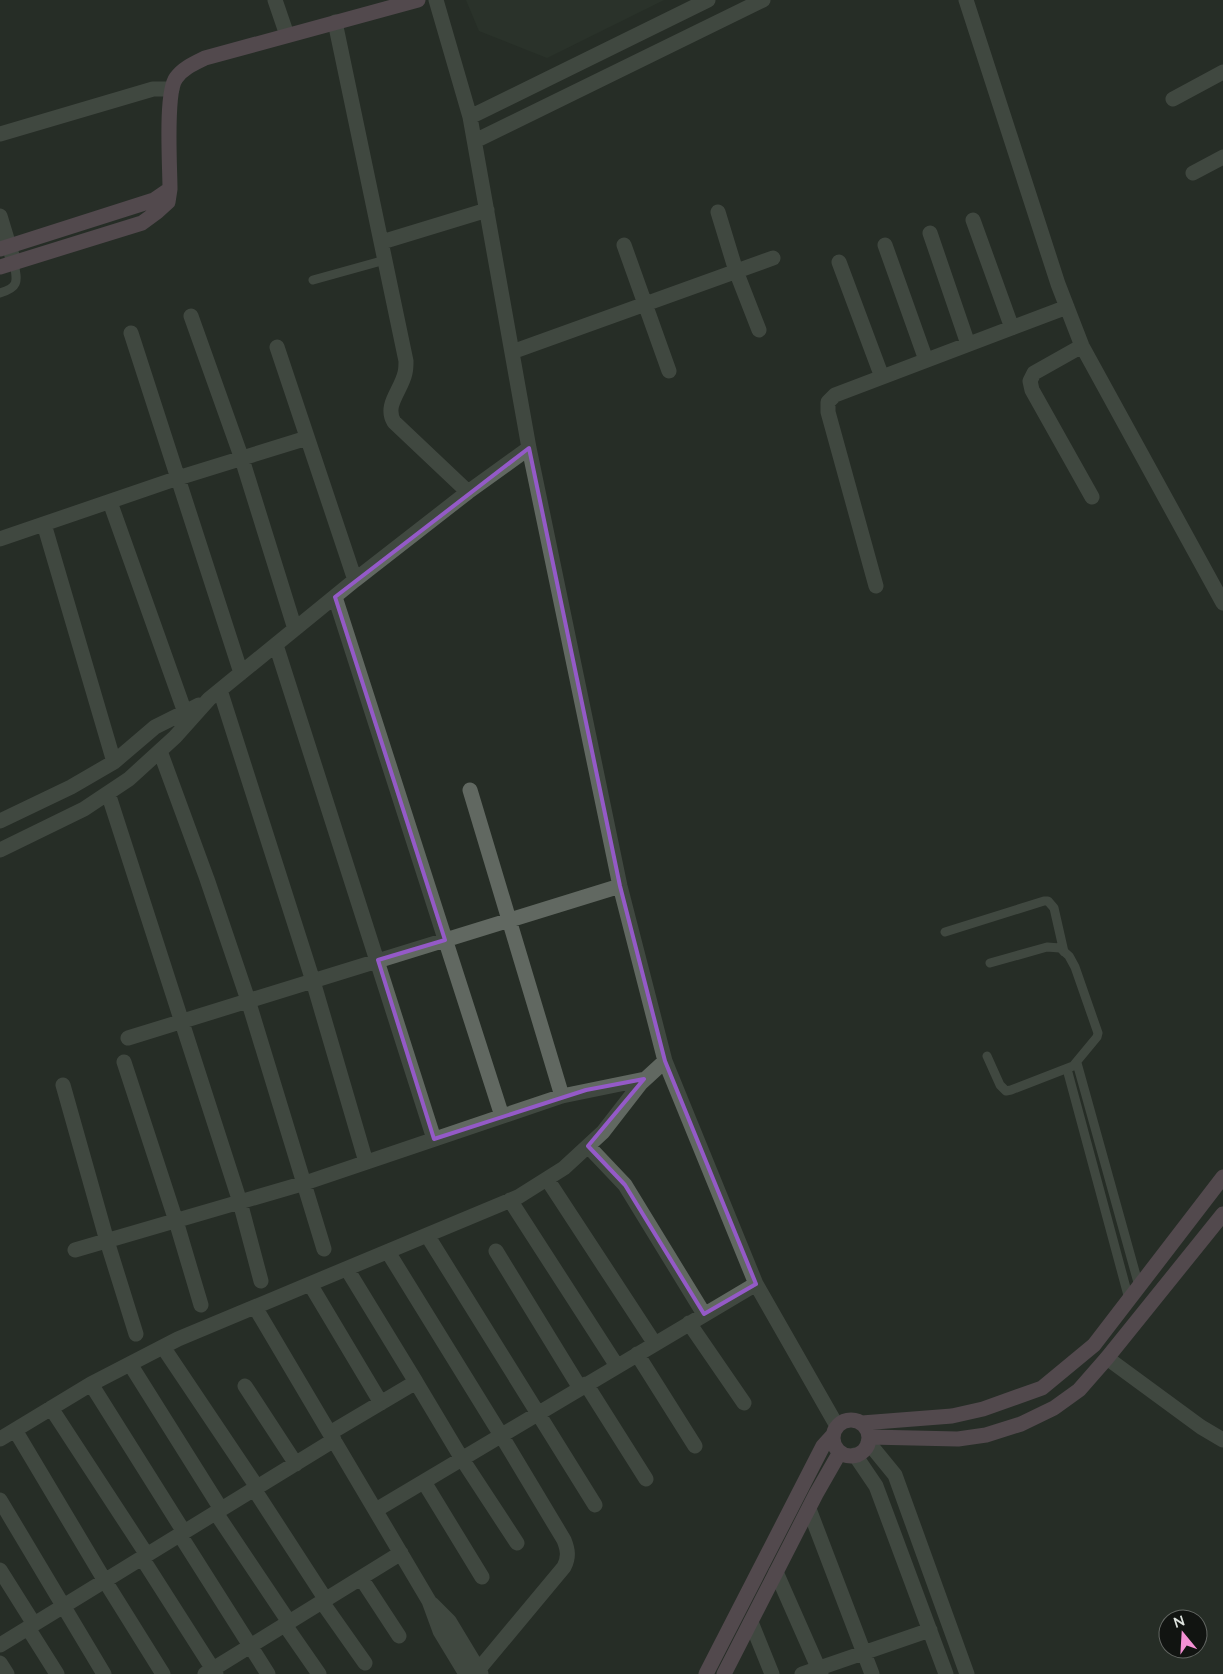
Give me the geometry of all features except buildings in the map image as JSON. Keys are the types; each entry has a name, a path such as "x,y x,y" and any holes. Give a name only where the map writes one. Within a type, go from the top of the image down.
{"main road":[{"path":"7,265 142,224 168,202 170,189 170,96 175,78 187,67 204,58 418,0"},
{"path":"5,248 154,200 170,189"},
{"path":"706,1674 823,1446 845,1420 851,1419 862,1423 952,1416 983,1409 1042,1388 1094,1345 1223,1177"},
{"path":"868,1440 958,1439 986,1435 1021,1424 1054,1408 1079,1390 1107,1358 1223,1214"},
{"path":"835,1430 834,1444 840,1452 847,1456 855,1455 864,1451 868,1440 866,1428 862,1423"},
{"path":"724,1674 840,1452"}],"street":[{"path":"275,0 287,35"},
{"path":"436,0 470,117 530,448 620,886 665,1061 756,1284 835,1430"},
{"path":"470,117 708,0"},
{"path":"475,141 763,0"},
{"path":"966,0 1066,307 1082,346 1223,602"},
{"path":"335,22 406,361 405,374 390,408 390,416 394,422 468,492"},
{"path":"1173,99 1223,72"},
{"path":"0,134 153,89 172,89"},
{"path":"1193,173 1223,157"},
{"path":"382,242 487,210"},
{"path":"718,212 736,271 759,330"},
{"path":"0,216 7,265"},
{"path":"973,220 1012,328"},
{"path":"930,233 968,344"},
{"path":"624,245 669,371"},
{"path":"885,245 926,360"},
{"path":"512,352 773,258"},
{"path":"839,262 882,377"},
{"path":"876,586 828,412 828,402 834,395 1066,307"},
{"path":"191,316 242,459 295,629"},
{"path":"131,333 241,673"},
{"path":"277,346 355,580"},
{"path":"1082,346 1034,373 1030,381 1032,390 1092,497"},
{"path":"0,540 178,478 307,438"},
{"path":"0,850 84,810 129,779 160,751 186,717 355,580 468,492 530,448"},
{"path":"110,502 186,717"},
{"path":"44,524 114,762"},
{"path":"335,597 502,1116"},
{"path":"276,645 434,1139"},
{"path":"214,695 312,981 366,1162"},
{"path":"0,821 71,787 114,762 155,727 186,717"},
{"path":"160,751 248,1000 324,1249"},
{"path":"470,790 562,1096"},
{"path":"108,793 240,1202 261,1281"},
{"path":"128,1038 181,1020 620,886"},
{"path":"0,1439 91,1384 163,1347 510,1200 547,1179 564,1168 603,1132 645,1079 665,1061"},
{"path":"124,1062 176,1221 200,1305"},
{"path":"75,1250 305,1183 562,1096 645,1079"},
{"path":"64,1085 136,1334"},
{"path":"588,1146 625,1185 704,1314"},
{"path":"547,1179 655,1344"},
{"path":"510,1200 617,1366"},
{"path":"426,1235 596,1505"},
{"path":"496,1251 583,1386 646,1479"},
{"path":"255,1307 429,1601 450,1621 475,1672 564,1567 568,1560 568,1549 501,1435 388,1252"},
{"path":"347,1269 462,1459 517,1543"},
{"path":"310,1284 381,1403"},
{"path":"376,1510 756,1284"},
{"path":"689,1323 744,1403"},
{"path":"163,1347 255,1488 324,1601 365,1663"},
{"path":"637,1354 695,1446"},
{"path":"1107,1358 1200,1427 1223,1440"},
{"path":"130,1364 319,1674"},
{"path":"0,1645 296,1464 332,1436 416,1382"},
{"path":"91,1384 268,1674"},
{"path":"245,1386 296,1464"},
{"path":"51,1408 145,1556 211,1672 401,1553"},
{"path":"15,1430 163,1674"},
{"path":"868,1440 895,1476 967,1674"},
{"path":"855,1455 876,1486 946,1674"},
{"path":"424,1482 482,1577"},
{"path":"0,1500 104,1674"},
{"path":"809,1509 872,1674"},
{"path":"0,1570 57,1674"},
{"path":"776,1572 819,1671"},
{"path":"361,1578 399,1636"},
{"path":"751,1622 772,1674"},
{"path":"802,1674 819,1671 930,1630"},
{"path":"0,1662 7,1674"}],"lane":[{"path":"313,280 385,260"},
{"path":"0,293 10,290 15,286 17,277 7,265"},
{"path":"945,932 1048,901 1054,908 1064,952"},
{"path":"987,1056 1000,1085 1006,1091 1067,1069 1078,1063 1098,1033 1075,966 1069,956 1060,948 1047,947 990,963"},
{"path":"1078,1063 1140,1286"},
{"path":"1067,1069 1129,1299"}],"highlighted area":[{"path":"529,448 620,886 665,1061 756,1284 704,1314 625,1185 588,1146 644,1079 586,1090 434,1139 378,960 445,940 335,597"}],"shaded area":[{"path":"466,0 664,0 547,58 479,31"}]}
